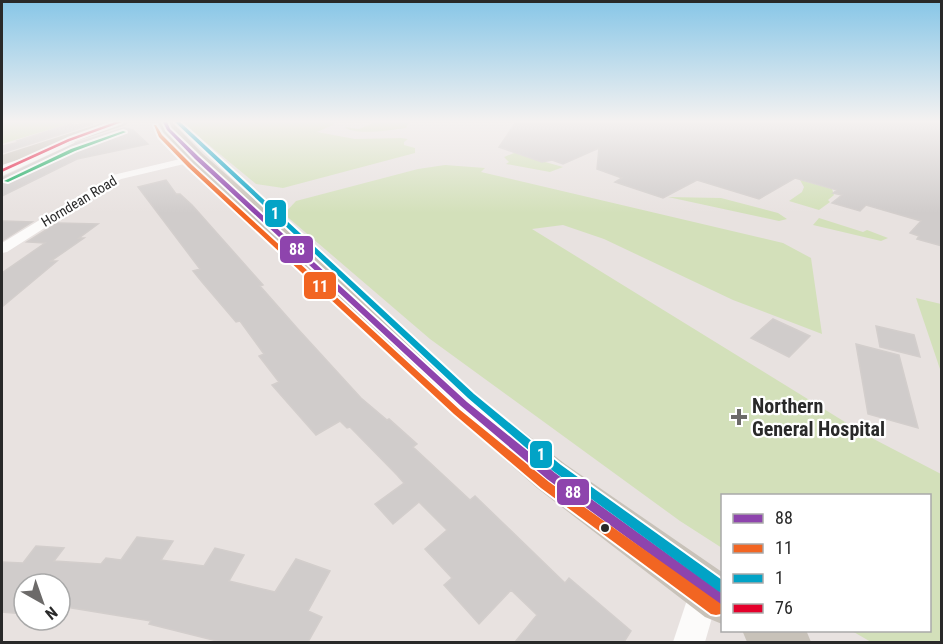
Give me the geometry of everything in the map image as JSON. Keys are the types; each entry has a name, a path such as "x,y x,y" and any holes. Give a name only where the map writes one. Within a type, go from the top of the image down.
{"main road":[{"path":"4,163 35,152"},
{"path":"190,152 464,404 551,476 714,594"},
{"path":"770,632 785,642"}],"street":[{"name":"Horndean Road","path":"2,249 117,177 196,158"},
{"path":"689,642 714,594"}],"green space":[{"path":"217,152 415,152 283,188 256,184"},
{"path":"521,152 531,158 563,167 550,172 506,164 509,162 504,157"},
{"path":"445,165 485,168 481,172 783,243 811,258 822,334 733,300 604,239 563,225 532,229 866,435 941,474 941,642 871,642 854,632 931,632 931,494 721,494 721,547 680,521 430,339 284,214 296,201 418,169"},
{"path":"800,180 832,189 834,195 828,200 830,202 819,210 789,201 802,192 804,187"},
{"path":"668,197 721,198 778,213 787,219 779,221"},
{"path":"819,218 863,232 867,230 888,238 881,241 813,225"},
{"path":"916,298 941,304 941,372"}],"building":[{"path":"57,152 110,152 77,159 2,196 2,178"},
{"path":"513,152 590,152 563,164 552,160 542,162"},
{"path":"599,152 942,152 942,246 917,239 919,236 910,233 921,221 866,205 860,211 832,203 842,195 833,193 837,190 795,178 759,199 697,180 663,198 615,182 622,178 597,169"},
{"path":"166,180 176,194 180,194 192,205 263,285 260,286 361,398 417,444 413,447 470,500 475,496 565,583 569,578 631,631 624,642 515,642 537,615 511,590 479,624 444,585 452,578 425,549 447,530 419,502 393,524 375,504 404,483 350,427 347,428 340,421 316,435 272,385 279,382 259,356 264,354 240,321 236,322 193,271 200,269 138,187"},
{"path":"2,221 32,222 2,241"},
{"path":"57,223 98,224 79,238 84,238 51,261 57,261 2,307 2,273 45,243 27,242"},
{"path":"773,319 810,336 789,357 751,338"},
{"path":"876,326 914,335 920,357 880,347"},
{"path":"856,344 899,355 918,428 868,414"},
{"path":"137,537 173,541 161,560 204,566 215,548 244,555 229,581 275,592 296,559 330,571 308,611 322,617 308,642 221,642 149,624 151,621 72,608 72,572 12,572 12,613 2,612 2,562 23,563 36,546 64,548 54,561 101,564 106,558 121,560"}],"transit line":[{"name":"76","path":"2,171 43,152"},
{"path":"6,181 69,152"},
{"name":"11","path":"176,152 457,412 545,485 716,609"},
{"name":"88","path":"191,152 464,404 551,476 721,599"},
{"name":"1","path":"209,152 471,396 557,468 721,586"}],"place":[{"name":"Northern General Hospital","path":"739,417"}]}
